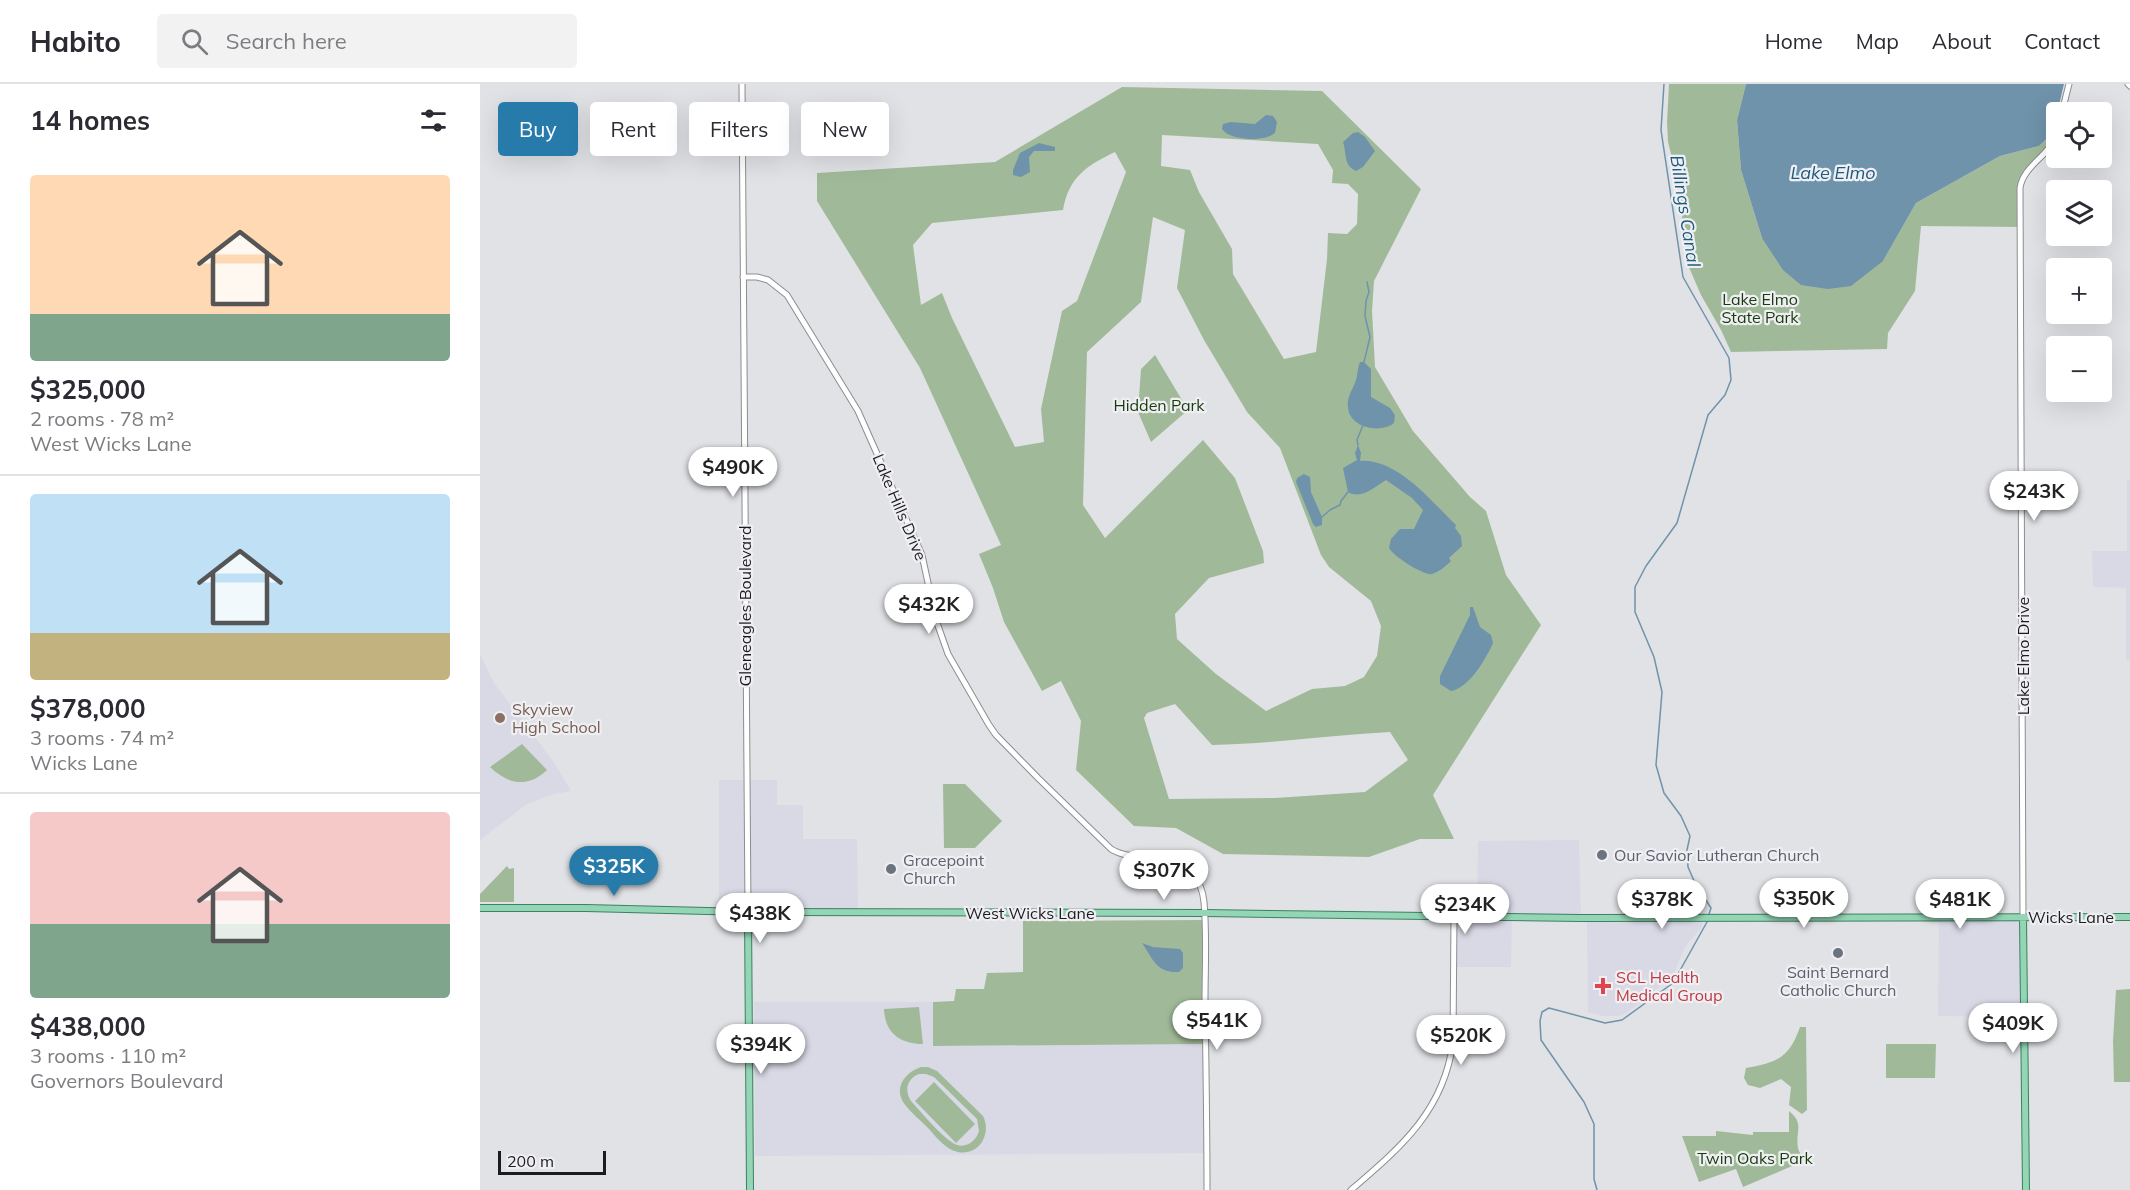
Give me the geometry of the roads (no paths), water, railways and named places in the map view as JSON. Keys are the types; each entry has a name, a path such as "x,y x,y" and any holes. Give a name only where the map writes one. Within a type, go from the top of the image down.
{"main road":[{"name":"West Wicks Lane","path":"480,908 1581,918"},
{"path":"748,912 750,1190"},
{"name":"Lake Elmo Drive","path":"2023,917 2026,1190"},
{"name":"Wicks Lane","path":"1581,918 2130,917"}],"street":[{"name":"Gleneagles Boulevard","path":"742,84 748,912"},
{"path":"2064,102 2069,84"},
{"name":"Lake Elmo Drive","path":"2023,917 2020,188 2025,174 2046,153"},
{"name":"Lake Hills Drive","path":"744,277 768,280 787,295 858,411 922,555 936,620 948,654 996,735 1111,849 1126,855 1169,858 1186,867 1201,887 1204,913 1207,1190"},
{"path":"1351,1190 1416,1130 1441,1088 1451,1057 1453,1042 1454,916"}],"water":[{"name":"Lake Elmo","path":"1746,84 2064,84 2060,102 2046,102 2046,140 2039,146 2000,156 1916,203 1883,261 1851,286 1828,289 1801,285 1783,270 1762,238 1741,170 1737,120"},
{"path":"1266,115 1273,116 1277,122 1275,133 1270,136 1256,139 1239,138 1222,129 1223,124 1231,122 1255,124"},
{"path":"1358,132 1365,137 1375,151 1363,167 1356,171 1347,162 1343,142 1353,133"},
{"path":"1039,143 1055,147 1055,151 1034,151 1029,157 1030,172 1021,177 1013,175 1020,153"},
{"path":"1360,362 1364,362 1371,369 1371,397 1390,408 1395,415 1394,423 1388,426 1367,427 1350,415 1348,399"},
{"path":"1358,445 1361,453 1360,461 1387,466 1400,474 1413,483 1456,525 1462,546 1449,558 1451,561 1440,570 1432,574 1422,572 1402,560 1389,548 1391,539 1400,529 1414,529 1423,510 1412,498 1386,480 1363,494 1348,492 1343,468 1357,460 1355,453"},
{"path":"1304,474 1310,477 1311,492 1322,517 1322,525 1316,527 1296,482 1297,478"},
{"path":"1470,607 1473,607 1480,627 1491,635 1493,643 1470,679 1458,689 1451,691 1440,684 1440,676 1470,615"},
{"path":"1142,943 1153,947 1180,949 1183,953 1183,968 1179,972 1171,972 1160,967"}],"waterway":[{"name":"Billings Canal","path":"1664,84 1661,130 1683,277 1729,358 1731,380 1725,395 1708,415 1677,523 1646,566 1635,587 1635,612 1654,657 1662,692 1656,765 1664,793 1681,816 1690,836 1687,850 1688,867 1711,908 1709,914"},
{"path":"1364,362 1370,337 1365,316 1369,292 1367,282"},
{"path":"1358,445 1357,440 1363,425"},
{"path":"1322,517 1340,505 1348,492"},
{"name":"Billings Canal","path":"1597,1190 1594,1179 1594,1124 1584,1102 1541,1040 1542,1012 1549,1008 1605,1023 1622,1020 1673,983 1707,922"}],"place":[{"name":"Skyview High School","path":"500,718"},
{"name":"Our Savior Lutheran Church","path":"1602,855"},
{"name":"Gracepoint Church","path":"891,869"},
{"name":"Saint Bernard Catholic Church","path":"1838,953"},
{"name":"SCL Health Medical Group","path":"1603,986"}],"park label":[{"name":"Lake Elmo State Park","path":"1760,308"},
{"name":"Hidden Park","path":"1159,405"},
{"name":"Twin Oaks Park","path":"1755,1158"}]}
